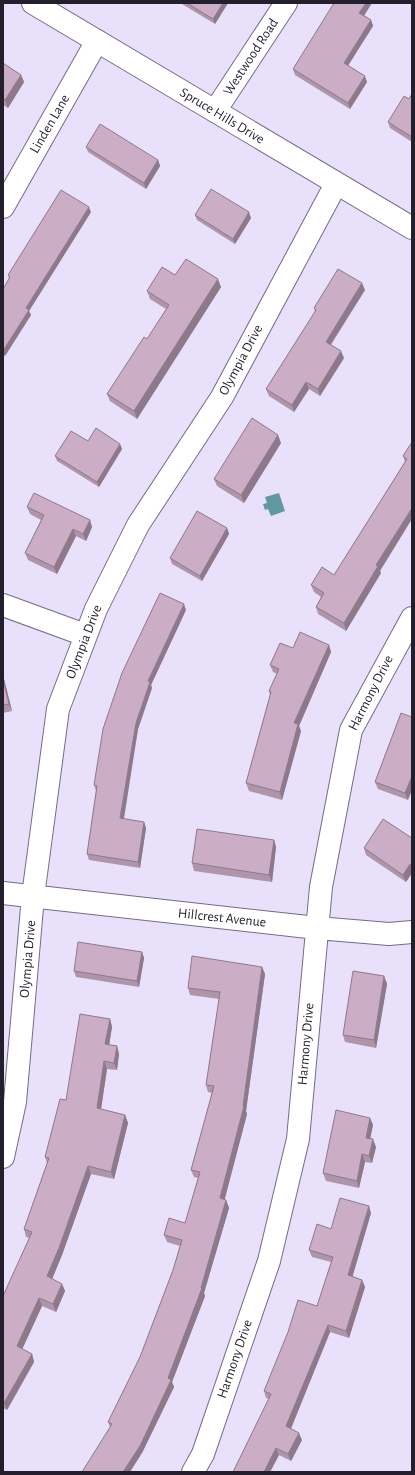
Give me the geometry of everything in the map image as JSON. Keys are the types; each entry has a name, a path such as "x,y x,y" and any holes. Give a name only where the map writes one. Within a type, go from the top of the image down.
{"street":[{"name":"Spruce Hills Drive","path":"33,3 412,228"},
{"name":"Westwood Road","path":"215,112 286,3"},
{"name":"Linden Lane","path":"3,207 97,41"},
{"name":"Olympia Drive","path":"3,1157 15,1102 33,896 58,709 96,609 138,525 222,397 336,184"},
{"path":"3,605 85,635"},
{"name":"Harmony Drive","path":"193,1472 203,1454 269,1261 298,1139 321,887 351,730 412,618"},
{"name":"Hillcrest Avenue","path":"3,893 317,928 389,934 412,932"}],"shaded area":[{"path":"279,493 285,511 271,516 268,509 265,510 263,504 267,503 265,497"}],"building":[{"path":"187,3 223,3 213,19"},
{"path":"334,3 366,3 359,13 371,20 344,63 365,76 348,103 293,69"},
{"path":"3,63 21,75 5,100 3,99"},
{"path":"412,94 412,137 388,122 404,96 409,99"},
{"path":"100,124 158,160 144,183 86,147"},
{"path":"211,189 249,212 233,239 195,215"},
{"path":"61,190 89,207 26,308 29,310 3,351 3,289 10,277 8,275"},
{"path":"186,259 218,279 134,411 107,394 144,337 147,339 169,305 147,291 162,267 175,275"},
{"path":"338,269 362,283 326,342 341,351 318,389 306,382 292,405 266,389 316,310 314,308"},
{"path":"252,418 278,435 241,495 214,479"},
{"path":"96,428 120,444 97,482 55,456 71,431 88,441"},
{"path":"412,442 412,508 376,565 378,566 344,623 316,607 324,593 311,585 322,567 334,575 407,459 403,456"},
{"path":"34,493 90,520 83,534 73,529 54,567 25,553 44,515 27,507"},
{"path":"197,511 227,528 200,576 170,558"},
{"path":"160,593 184,604 148,681 150,682 136,723 120,818 144,822 138,862 87,854 97,786 94,785 103,729 122,673"},
{"path":"300,632 329,645 294,723 298,724 280,792 246,783 271,692 269,691 279,669 270,665 280,643 293,648"},
{"path":"3,679 9,704 3,705"},
{"path":"401,713 412,717 412,776 405,793 375,782"},
{"path":"383,819 412,838 412,865 410,864 403,875 364,848"},
{"path":"197,829 274,840 269,875 192,863"},
{"path":"78,942 142,952 137,981 74,971"},
{"path":"192,956 262,967 244,1106 220,1198 226,1200 202,1288 168,1378 171,1380 140,1446 123,1472 82,1472 112,1424 108,1422 140,1357 173,1270 182,1240 164,1235 169,1218 185,1223 200,1172 191,1170 214,1086 206,1085 220,992 188,988"},
{"path":"353,971 384,976 374,1040 343,1035"},
{"path":"80,1014 110,1019 105,1044 117,1046 114,1063 104,1061 97,1108 125,1115 111,1172 88,1166 59,1248 47,1276 62,1284 53,1304 39,1298 17,1346 32,1354 4,1403 3,1296 32,1232 24,1229 49,1158 45,1157 60,1099 66,1100"},
{"path":"336,1110 370,1118 366,1138 373,1139 369,1156 362,1154 357,1181 323,1173"},
{"path":"340,1198 369,1206 348,1275 362,1280 346,1331 328,1325 286,1426 299,1433 288,1454 276,1448 264,1472 233,1472 271,1394 264,1391 288,1332 298,1300 317,1306 333,1257 309,1250 317,1224 331,1229"}]}
